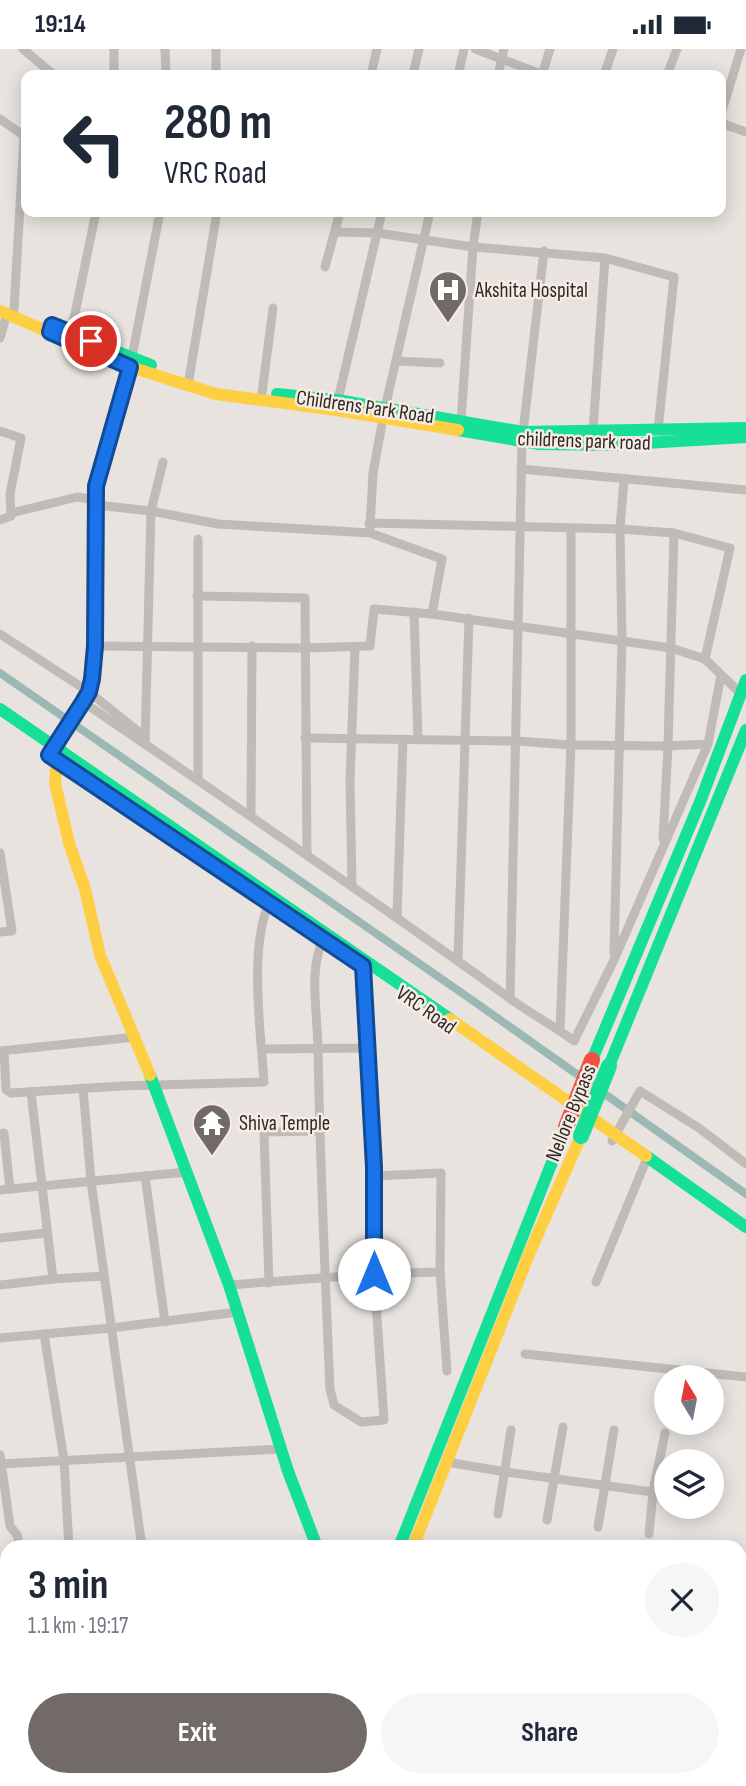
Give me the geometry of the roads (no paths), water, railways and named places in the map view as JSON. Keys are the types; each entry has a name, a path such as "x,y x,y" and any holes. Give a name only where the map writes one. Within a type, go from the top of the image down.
{"main road":[{"name":"childrens park road","path":"8,312 131,363 216,394 337,405 523,437 539,444 612,445 746,437"},
{"name":"Childrens Park Road","path":"51,328 71,333 131,363 213,388 337,405"},
{"name":"Childrens Park Road","path":"384,413 461,421 523,437 593,431 746,428"},
{"name":"Nellore Bypass","path":"403,1540 592,1060 700,802 743,686"},
{"path":"0,709 55,749 55,783 69,843 85,889 100,955 136,1037 229,1285 252,1363 314,1540"},
{"name":"VRC Road","path":"0,720 55,749 746,1233"},
{"name":"Nellore Bypass","path":"416,1540 529,1254 581,1136 746,730"},
{"path":"271,899 558,1093 613,1138 746,1227"}],"street":[{"path":"23,49 48,70"},
{"path":"114,49 114,70"},
{"path":"165,49 166,70"},
{"path":"216,49 216,70"},
{"path":"373,70 377,49"},
{"path":"414,70 419,49"},
{"path":"459,70 464,49"},
{"path":"475,49 529,70"},
{"path":"499,70 504,49"},
{"path":"544,70 550,49"},
{"path":"606,70 613,49"},
{"path":"669,70 677,49"},
{"path":"726,98 741,49"},
{"path":"737,62 746,68"},
{"path":"0,119 21,134"},
{"path":"726,125 746,132"},
{"path":"0,338 8,312 21,178"},
{"path":"71,333 95,217"},
{"path":"55,749 89,692 95,646 96,486 131,363 159,217"},
{"path":"188,379 216,217"},
{"path":"325,267 339,217"},
{"path":"337,405 381,217"},
{"path":"370,528 373,473 384,413 429,217"},
{"path":"461,421 477,217"},
{"path":"336,232 377,233 473,247 605,258 674,277 659,430"},
{"path":"510,999 523,437 544,251"},
{"path":"593,431 605,258"},
{"path":"262,393 273,308"},
{"path":"396,361 440,363"},
{"path":"0,431 21,438 10,494 11,516 0,520"},
{"path":"144,740 151,511 163,462"},
{"path":"522,469 746,490"},
{"path":"614,960 622,641 620,529 624,479"},
{"path":"11,513 77,497 96,503 218,524 370,528 571,528 674,533 730,548 705,659"},
{"path":"370,528 442,559 432,614"},
{"path":"560,1031 571,745 571,528"},
{"path":"663,846 674,533"},
{"path":"198,539 198,780"},
{"path":"197,596 305,598 307,854"},
{"path":"95,646 370,646 374,609 469,618 671,648 705,659 721,675 743,686"},
{"path":"414,612 418,740"},
{"path":"458,959 469,618"},
{"path":"0,634 89,692 144,740 198,780 458,959 510,999 575,1041 614,960 708,744 721,675"},
{"path":"251,815 252,646"},
{"path":"352,885 350,782 355,647"},
{"path":"81,706 144,740"},
{"path":"305,738 517,741 571,745 708,744"},
{"path":"397,917 403,739"},
{"path":"0,853 12,931 0,932"},
{"path":"136,1037 2,1051 6,1090 11,1093 264,1081 258,960 264,913 271,899"},
{"path":"323,939 316,956 318,1131 330,1389 334,1405 360,1422 384,1420 374,1274 374,1176 363,966"},
{"path":"262,1048 368,1048"},
{"path":"83,1088 91,1181 141,1540"},
{"path":"613,1138 640,1091 699,1128 746,1164"},
{"path":"31,1092 52,1279"},
{"path":"269,1283 264,1132 318,1131"},
{"path":"0,1134 4,1133 5,1190 187,1172"},
{"path":"596,1282 645,1163"},
{"path":"374,1176 441,1173 440,1272 447,1371"},
{"path":"145,1176 165,1322"},
{"path":"0,1238 47,1233"},
{"path":"229,1285 440,1272"},
{"path":"0,1285 104,1276"},
{"path":"0,1338 111,1328 238,1312"},
{"path":"44,1334 64,1460 69,1540"},
{"path":"525,1354 746,1377"},
{"path":"547,1520 563,1427"},
{"path":"498,1514 511,1430"},
{"path":"598,1527 614,1430"},
{"path":"649,1534 653,1492 665,1435"},
{"path":"18,1540 10,1526 0,1461 281,1448"},
{"path":"447,1462 653,1492"}],"waterway":[{"path":"0,673 472,1000 746,1194"}],"place":[{"name":"Akshita Hospital","path":"448,324"},
{"name":"Shiva Temple","path":"212,1157"}]}
